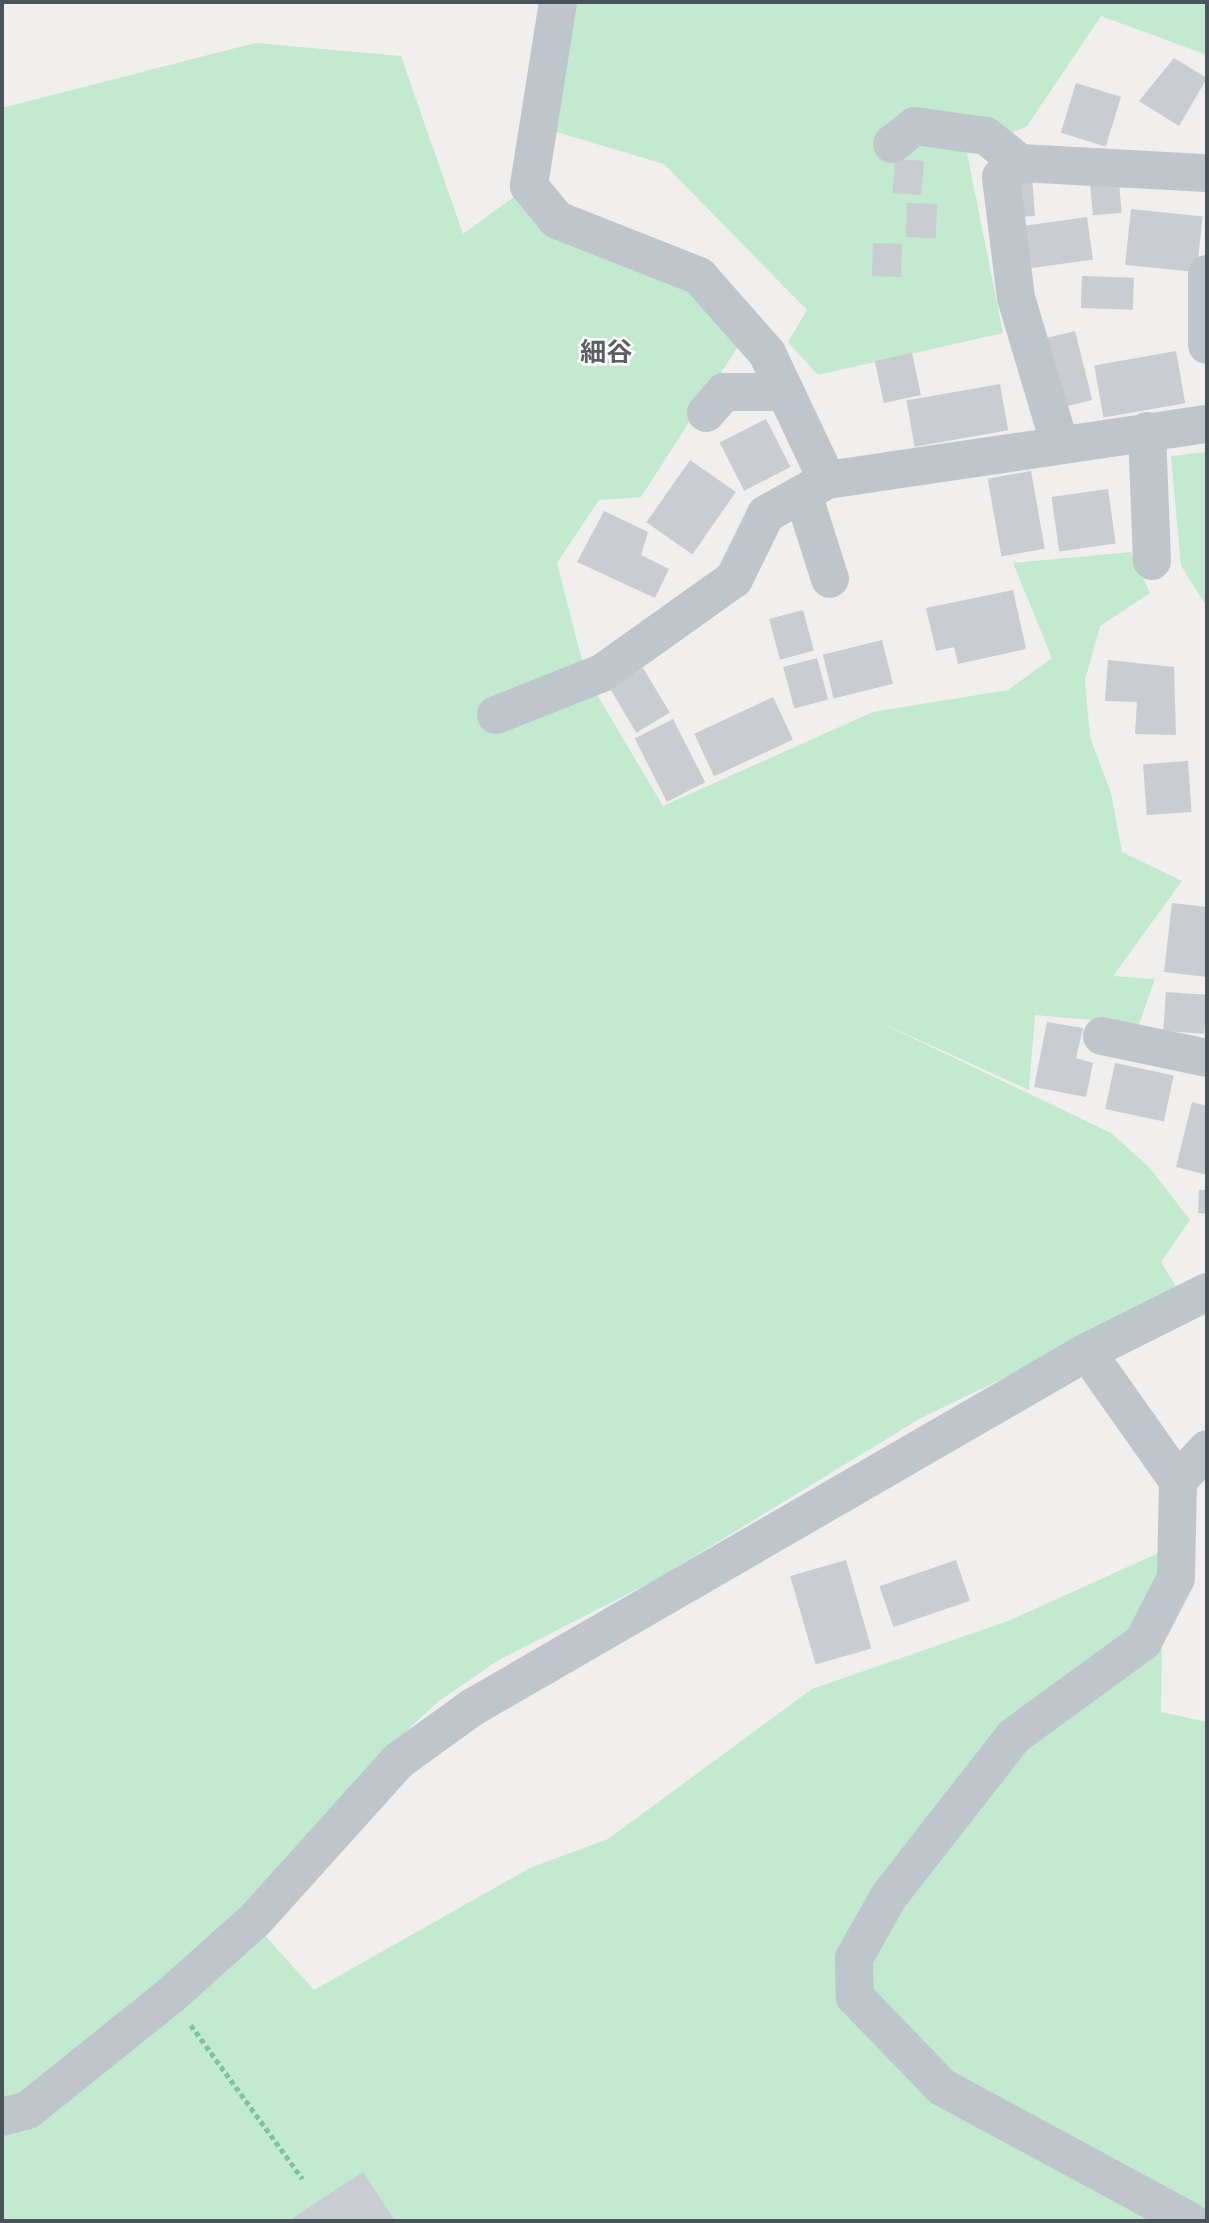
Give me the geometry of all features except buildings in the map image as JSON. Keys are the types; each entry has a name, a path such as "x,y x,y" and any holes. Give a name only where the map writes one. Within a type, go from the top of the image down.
{"street":[{"path":"558,2 529,186 557,220 699,276 767,353 785,392 815,487 830,579"},
{"path":"892,144 915,125 986,136 1020,163 1207,173"},
{"path":"1020,163 1001,177 1016,298 1059,442"},
{"path":"1207,274 1207,345"},
{"path":"706,413 724,392 785,392"},
{"path":"496,715 602,673 734,579 766,514 815,487 1059,442 1207,424"},
{"path":"1147,431 1152,561"},
{"path":"1102,1036 1207,1058"},
{"path":"2,2117 28,2110 170,1996 255,1920 397,1761 473,1707 1087,1352 1207,1292"},
{"path":"1087,1352 1178,1481 1176,1578 1143,1642 1014,1736 889,1896 854,1958 855,1997 942,2087 1190,2221"},
{"path":"1178,1481 1207,1449"}],"path":[{"path":"170,1996 303,2179"}],"green space":[{"path":"565,2 1207,2 1207,55 1101,16 1027,126 967,153 1003,333 818,375 788,342 807,310 664,164 550,130"},
{"path":"255,43 401,56 463,234 529,186 681,269 748,331 641,497 599,500 557,563 586,676 663,806 873,712 1008,690 1052,658 1013,563 1131,552 1150,593 1100,626 1085,680 1090,737 1111,793 1122,852 1182,881 1113,976 1155,979 1139,1024 1035,1015 1029,1090 871,1018 1111,1133 1149,1167 1190,1220 1161,1262 1180,1293 921,1418 659,1578 497,1661 439,1701 387,1749 260,1930 314,1990 530,1868 608,1839 812,1689 1008,1621 1163,1551 1161,1712 1207,1722 1207,2221 2,2221 2,108"},
{"path":"1207,452 1207,607 1181,566 1171,456"}],"district":[{"name":"細谷","path":"606,354"}]}
